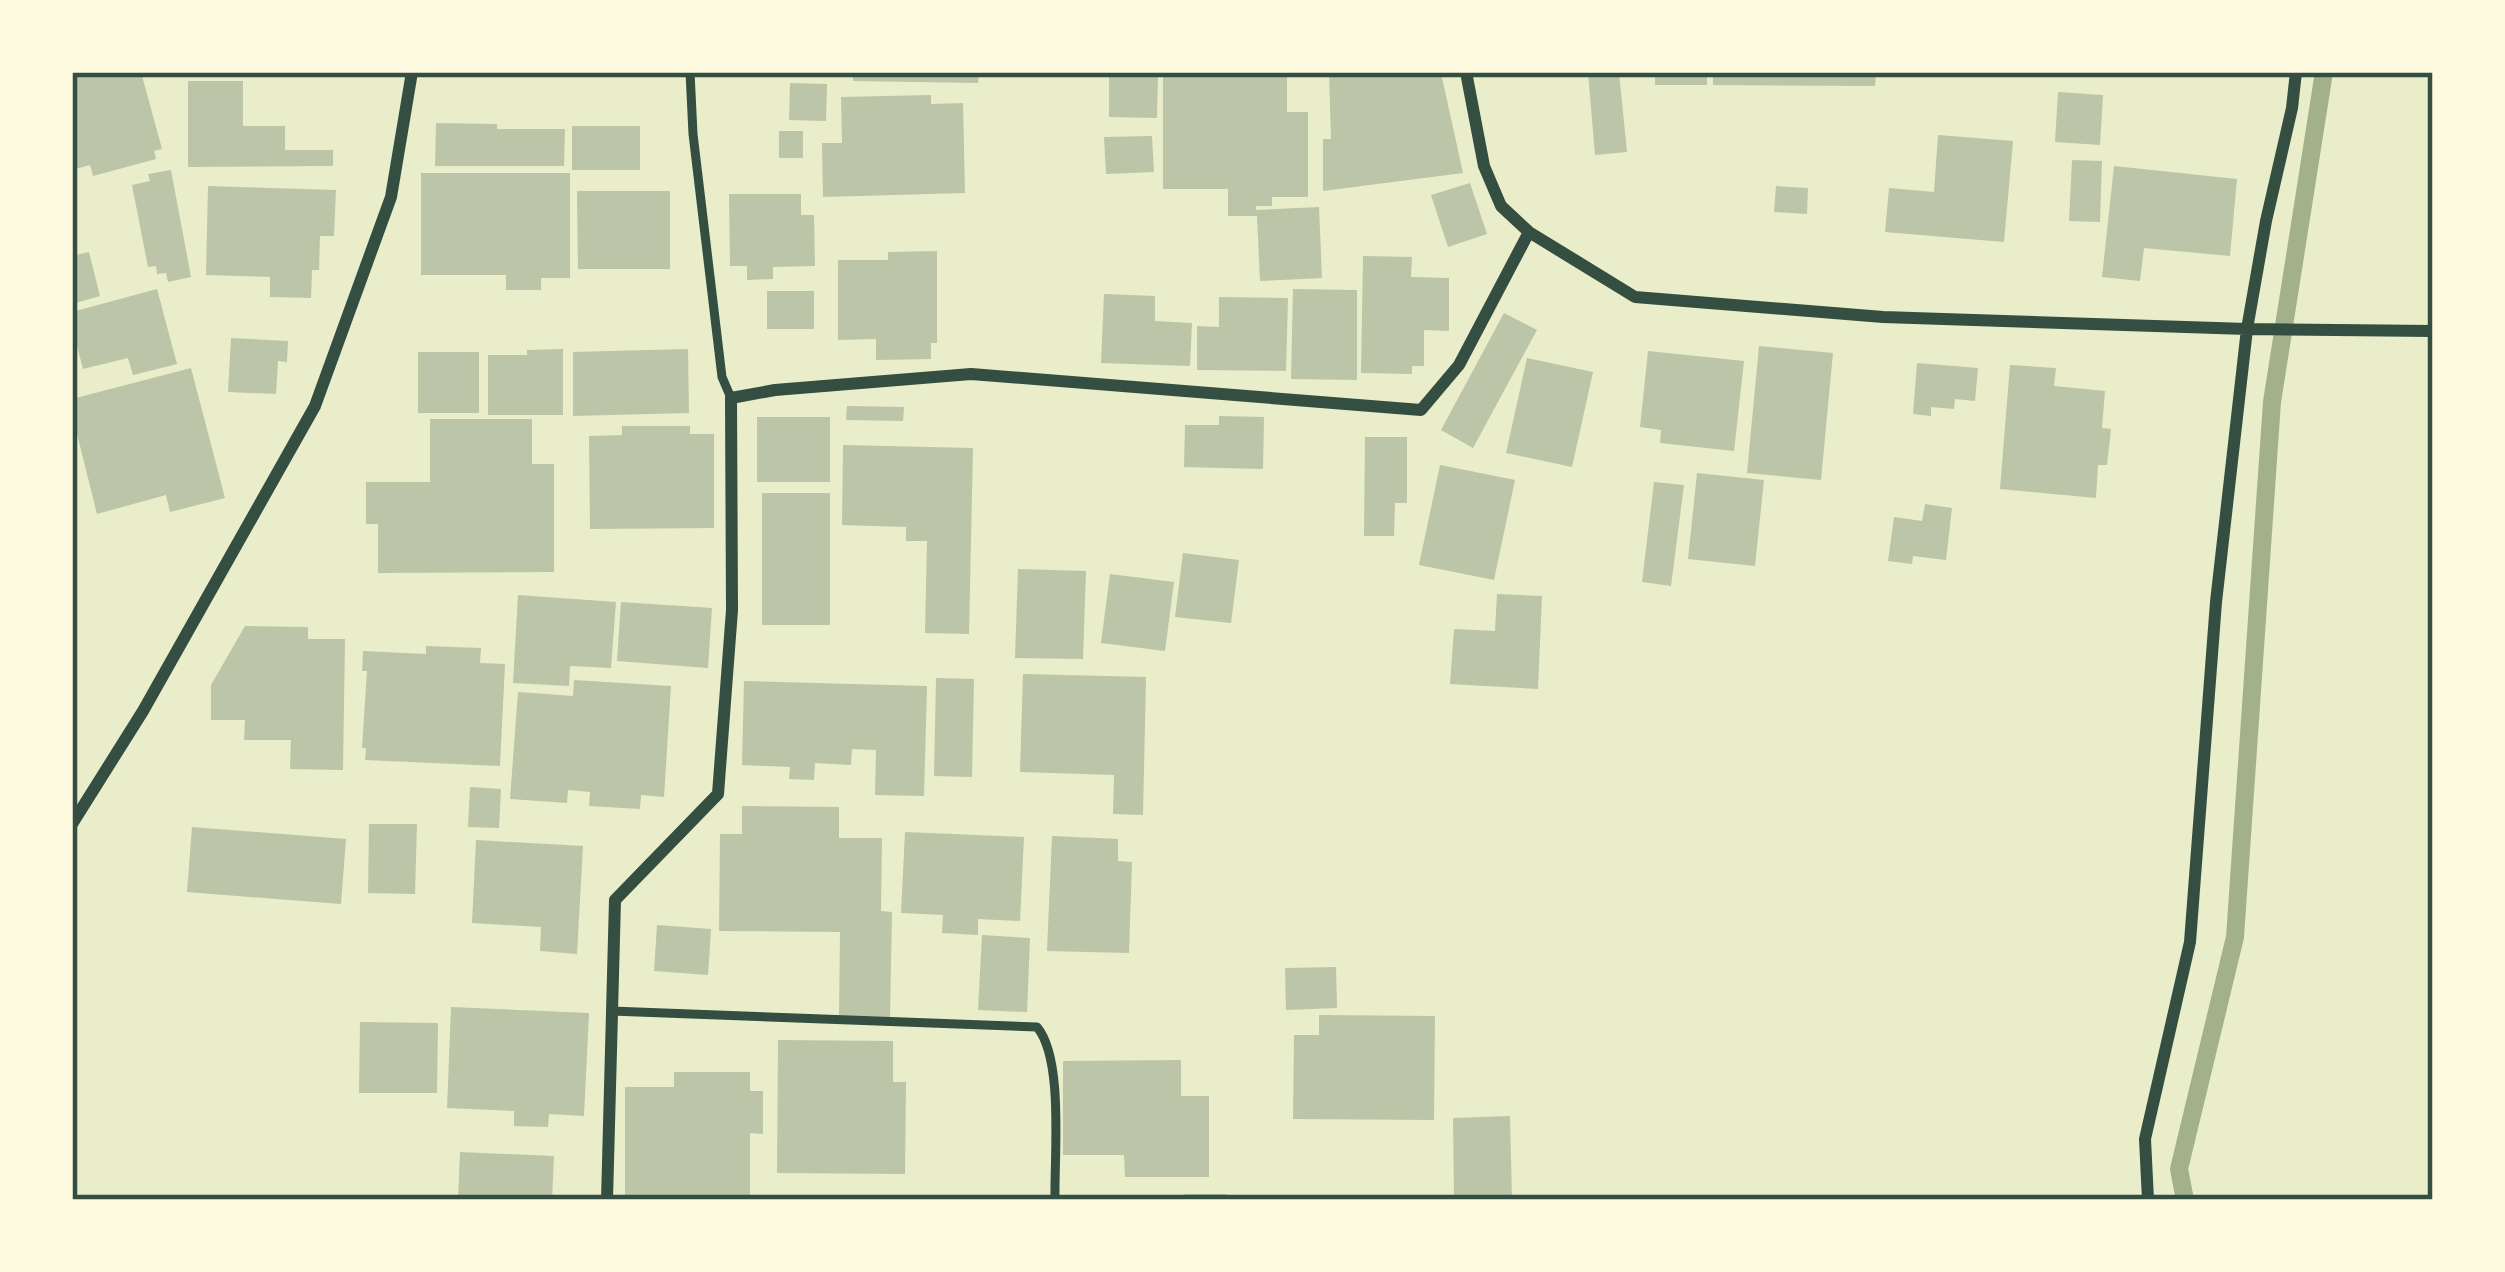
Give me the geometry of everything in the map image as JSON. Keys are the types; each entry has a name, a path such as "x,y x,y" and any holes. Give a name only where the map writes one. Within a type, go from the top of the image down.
{"street":[{"path":"72,824 143,711 315,406 391,197 412,72"},
{"path":"1466,72 1484,166 1501,206 1529,232 1635,297 1883,316 2433,331"},
{"path":"2148,1200 2145,1139 2190,942 2216,602 2247,329 2296,72"},
{"path":"607,1200 616,900 718,794 732,610 731,398 971,374 1421,410 1459,364 1529,232"}],"lane":[{"path":"690,72 722,377 731,398"},
{"path":"611,1011 1037,1027 1047,1039 1054,1066 1054,1200"}],"building":[{"path":"72,72 141,72 162,149 154,151 156,159 93,176 90,165 72,170"},
{"path":"853,72 979,72 978,83 853,81"},
{"path":"1163,72 1287,72 1287,112 1308,112 1308,197 1272,197 1272,206 1256,206 1256,210 1319,207 1322,278 1260,281 1257,216 1228,216 1228,189 1163,189"},
{"path":"1329,72 1441,73 1463,173 1323,191 1323,139 1331,139"},
{"path":"1588,72 1619,72 1627,152 1595,155"},
{"path":"1655,72 1707,72 1707,85 1655,85"},
{"path":"1713,72 1876,72 1875,86 1713,85"},
{"path":"1109,75 1158,75 1157,118 1109,117"},
{"path":"188,81 243,81 243,126 285,126 285,150 333,150 333,166 188,167"},
{"path":"790,83 827,84 826,121 789,120"},
{"path":"2058,92 2103,95 2100,145 2055,142"},
{"path":"931,95 931,104 963,103 965,193 823,197 822,143 842,143 841,97"},
{"path":"436,123 565,129 564,166 435,166"},
{"path":"572,126 640,126 640,170 572,170"},
{"path":"779,131 803,131 803,158 779,158"},
{"path":"1938,135 2013,141 2004,242 1885,232 1889,188 1934,192"},
{"path":"1152,136 1154,172 1106,174 1104,137"},
{"path":"2072,160 2102,161 2100,222 2069,221"},
{"path":"2114,166 2237,179 2230,256 2144,248 2140,281 2102,277"},
{"path":"171,170 191,277 168,282 166,273 157,274 156,266 148,267 132,185 150,181 148,174"},
{"path":"421,173 570,173 570,278 541,278 541,290 506,290 506,275 421,275"},
{"path":"1470,183 1487,234 1448,247 1431,195"},
{"path":"208,186 336,190 334,236 320,236 319,270 312,270 311,298 270,297 270,277 206,275"},
{"path":"1776,186 1808,188 1807,214 1774,212"},
{"path":"577,191 670,191 670,269 578,269"},
{"path":"729,194 801,194 801,215 814,215 815,266 773,267 773,279 747,280 747,266 730,266"},
{"path":"937,251 937,343 931,343 931,359 876,360 876,339 838,340 838,260 888,260 888,252"},
{"path":"89,252 100,296 72,304 72,256"},
{"path":"1363,256 1412,257 1411,277 1449,278 1449,331 1424,330 1424,366 1412,366 1412,374 1361,373"},
{"path":"157,289 177,364 133,375 128,358 83,369 72,312"},
{"path":"1293,289 1357,290 1357,380 1291,379"},
{"path":"767,291 814,291 814,329 767,329"},
{"path":"1104,294 1155,296 1155,321 1192,323 1190,366 1101,363"},
{"path":"1219,297 1288,298 1286,371 1197,370 1197,326 1219,327"},
{"path":"1504,313 1537,330 1473,448 1441,430"},
{"path":"231,338 288,341 287,362 278,361 276,394 228,392"},
{"path":"1759,346 1833,353 1821,480 1747,473"},
{"path":"563,349 563,415 488,415 488,355"},
{"path":"688,349 689,413 573,416 573,352"},
{"path":"1648,351 1744,361 1734,451 1660,443 1661,430 1640,427"},
{"path":"418,352 479,352 479,413 418,413"},
{"path":"1527,358 1593,372 1572,467 1506,453"},
{"path":"1917,363 1978,368 1975,401 1955,399 1954,409 1931,407 1931,416 1913,414"},
{"path":"2010,365 2056,368 2054,386 2105,391 2102,428 2111,429 2107,465 2098,465 2096,498 2000,489"},
{"path":"191,368 225,498 170,512 166,495 97,514 72,399"},
{"path":"847,406 904,407 903,421 846,420"},
{"path":"1219,416 1264,417 1263,469 1184,467 1185,425 1219,425"},
{"path":"757,417 830,417 830,482 757,482"},
{"path":"430,419 532,419 532,464 554,464 554,572 378,573 378,524 366,524 366,482 430,482"},
{"path":"622,426 690,426 690,434 714,434 714,528 590,529 589,436 622,435"},
{"path":"1365,437 1407,437 1407,503 1395,503 1394,536 1364,536"},
{"path":"843,445 973,448 969,634 925,633 927,541 906,541 906,527 842,525"},
{"path":"1440,465 1515,480 1494,580 1419,565"},
{"path":"1697,473 1764,480 1755,566 1688,559"},
{"path":"1654,482 1684,485 1671,586 1642,582"},
{"path":"762,493 830,493 830,625 762,625"},
{"path":"1925,504 1952,508 1946,560 1913,556 1912,564 1888,561 1894,517 1922,521"},
{"path":"1183,553 1239,560 1231,623 1175,617"},
{"path":"1018,569 1086,571 1083,659 1015,658"},
{"path":"1110,574 1174,582 1165,651 1101,643"},
{"path":"1497,594 1542,596 1538,689 1450,684 1454,629 1495,631"},
{"path":"518,595 616,602 611,668 570,666 569,686 513,683"},
{"path":"621,602 712,608 708,668 617,661"},
{"path":"245,626 308,627 308,639 345,639 343,770 290,769 291,740 244,740 245,720 211,720 211,685"},
{"path":"426,646 481,648 480,663 505,664 500,766 365,760 367,671 362,671 363,651 426,654"},
{"path":"1023,674 1146,677 1143,815 1113,814 1114,775 1020,772"},
{"path":"936,678 974,679 972,777 934,776"},
{"path":"574,680 671,686 664,797 641,795 640,809 589,806 590,792 568,790 567,803 510,799 518,692 573,696"},
{"path":"744,681 927,686 924,796 875,795 876,750 852,749 851,765 815,763 814,780 789,779 790,767 742,765"},
{"path":"470,787 501,789 499,828 468,827"},
{"path":"742,806 839,807 839,838 882,838 881,911 892,912 890,1017 839,1017 840,932 719,931 720,834 742,834"},
{"path":"369,824 417,824 415,894 368,893"},
{"path":"192,827 346,839 341,904 187,892"},
{"path":"905,832 1024,837 1020,921 978,919 978,935 942,933 943,915 901,913"},
{"path":"1052,836 1118,839 1118,861 1132,862 1129,953 1047,951"},
{"path":"476,840 583,846 577,954 540,951 541,927 472,923"},
{"path":"657,925 711,929 708,975 654,971"},
{"path":"982,935 1030,938 1027,1012 978,1010"},
{"path":"1336,967 1337,1008 1286,1010 1285,968"},
{"path":"451,1007 589,1013 584,1116 549,1114 548,1127 514,1126 514,1111 447,1108"},
{"path":"1319,1015 1435,1016 1434,1120 1293,1119 1294,1035 1319,1035"},
{"path":"360,1022 438,1023 437,1093 359,1093"},
{"path":"778,1040 893,1041 893,1082 906,1082 905,1174 777,1173"},
{"path":"1181,1060 1181,1096 1209,1096 1209,1177 1125,1177 1124,1155 1063,1155 1063,1061"},
{"path":"674,1072 750,1072 750,1091 763,1091 763,1134 750,1133 750,1200 625,1200 625,1087 674,1087"},
{"path":"1510,1116 1512,1200 1454,1200 1453,1118"},
{"path":"460,1152 554,1156 552,1200 458,1200"},
{"path":"1184,1194 1227,1194 1227,1200 1185,1200"},
{"path":"1283,1195 1334,1196 1334,1200 1283,1200"}],"waterway":[{"path":"2185,1200 2179,1169 2235,937 2272,402 2324,72"}]}
